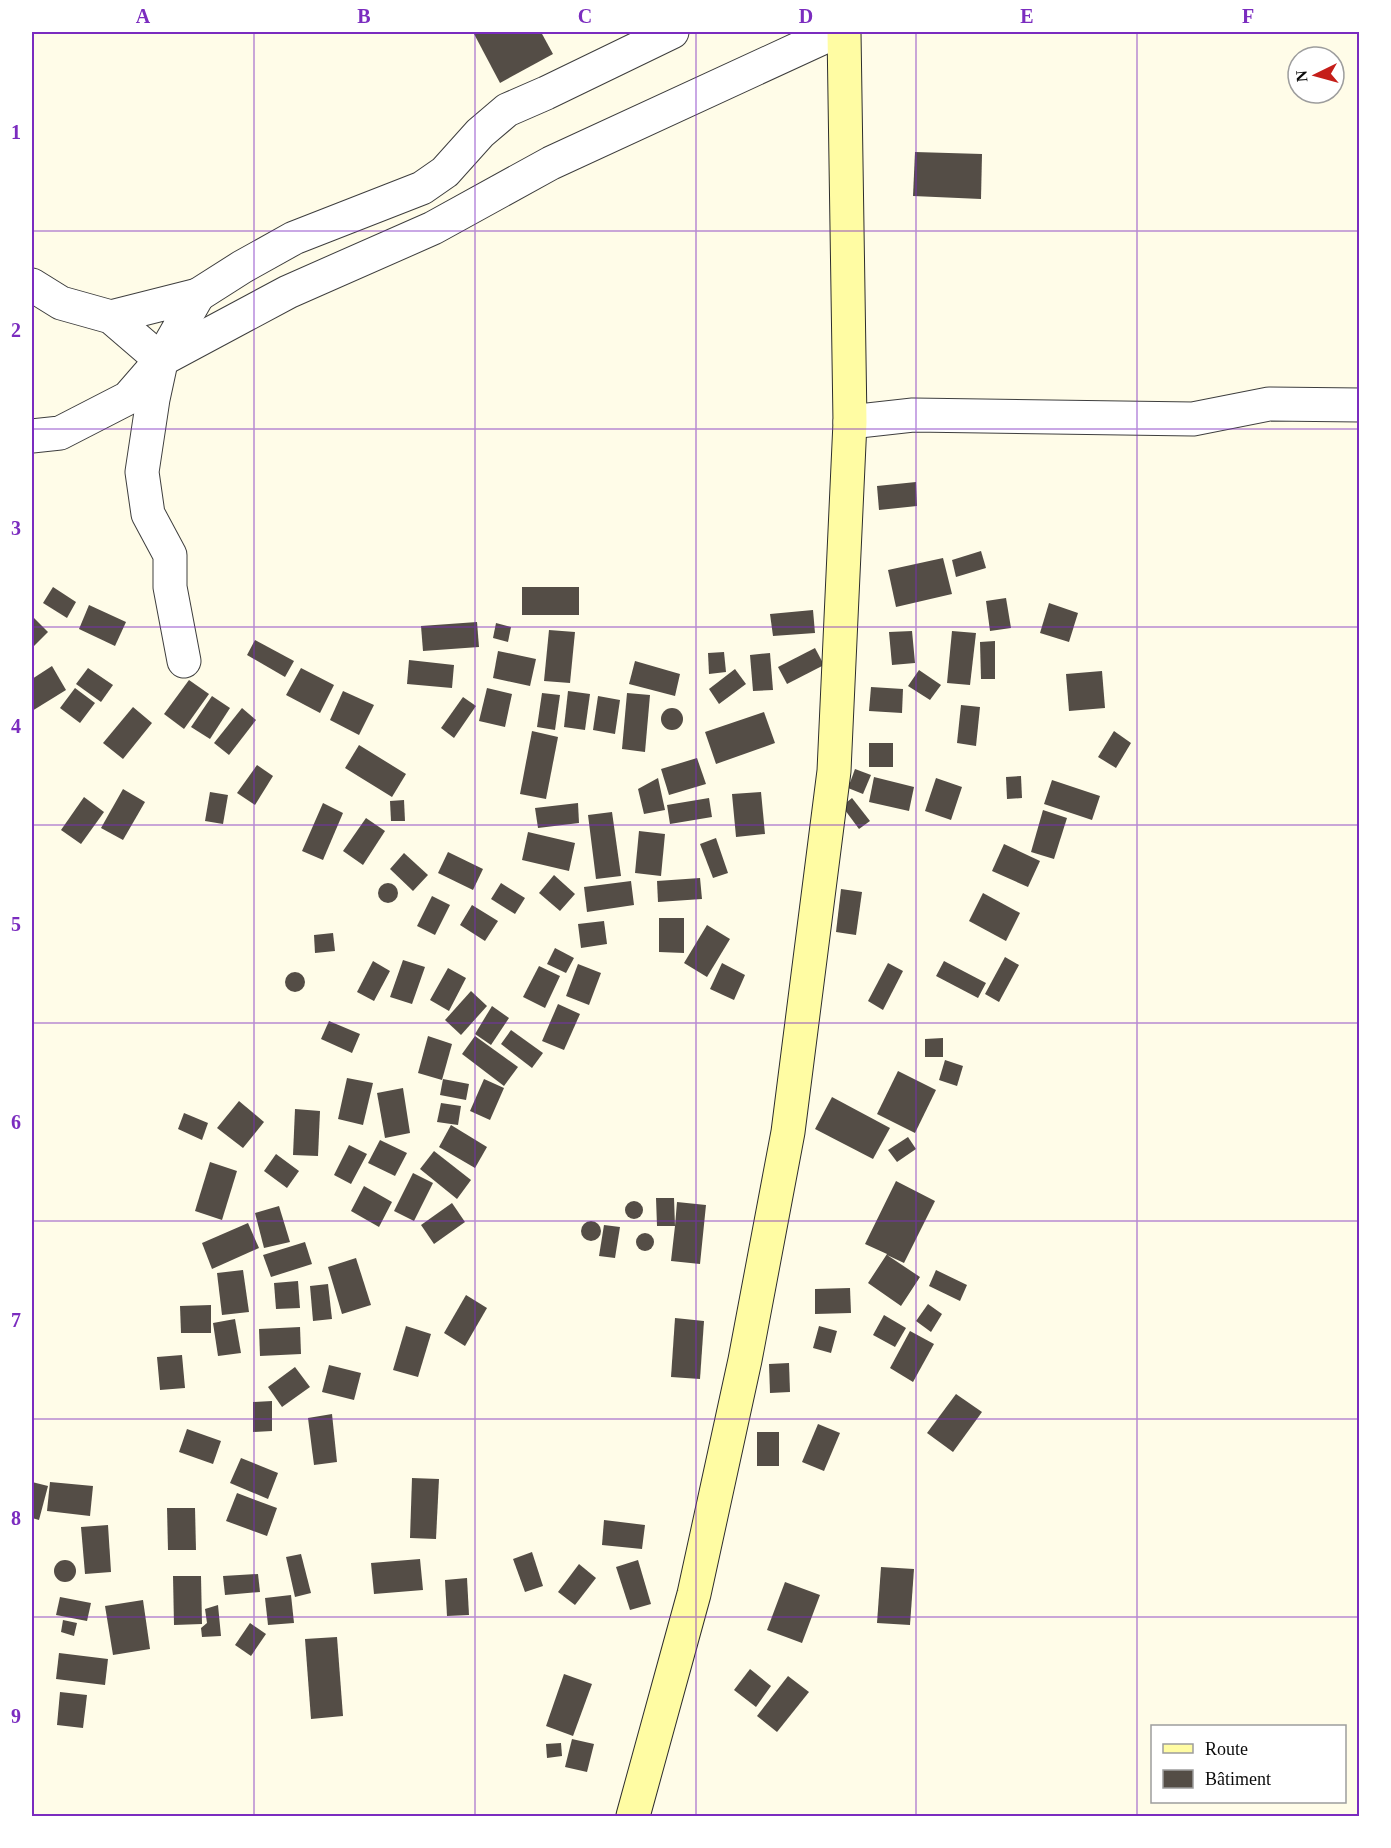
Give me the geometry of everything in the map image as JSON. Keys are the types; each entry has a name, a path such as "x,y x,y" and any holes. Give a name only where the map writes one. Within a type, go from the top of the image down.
{"main road":[{"path":"633,1816 694,1594 745,1360 788,1132 834,771 850,422 844,32"}],"street":[{"path":"111,317 198,295 294,238 422,188 445,172 480,132 507,110 672,32"},
{"path":"184,661 170,587 170,555 148,514 142,472 153,399 162,360 288,292 433,228 551,163 835,32"},
{"path":"32,285 61,303 111,317 162,360"},
{"path":"32,436 60,433 128,398 162,360 198,295"},
{"path":"850,422 913,415 1193,419 1269,404 1359,405"}],"building":[{"path":"473,32 541,32 553,54 500,83"},
{"path":"915,152 982,154 981,199 913,196"},
{"path":"916,482 917,506 879,510 877,486"},
{"path":"981,551 986,568 956,577 952,560"},
{"path":"943,558 952,594 896,607 888,570"},
{"path":"53,587 76,602 67,618 43,603"},
{"path":"522,587 579,587 579,615 522,615"},
{"path":"1006,598 1011,628 990,631 986,601"},
{"path":"1049,603 1078,613 1069,642 1040,633"},
{"path":"89,605 126,622 115,646 79,629"},
{"path":"813,610 815,633 773,636 770,614"},
{"path":"32,618 48,632 32,648"},
{"path":"477,622 479,647 423,651 421,626"},
{"path":"496,623 511,627 508,642 493,638"},
{"path":"549,630 575,632 570,683 544,681"},
{"path":"912,631 915,663 892,665 889,632"},
{"path":"952,631 976,633 970,685 947,683"},
{"path":"255,640 294,661 285,677 247,655"},
{"path":"995,641 995,679 981,679 980,642"},
{"path":"815,648 824,665 787,684 778,667"},
{"path":"498,651 536,659 530,686 493,678"},
{"path":"724,652 726,672 709,674 708,653"},
{"path":"770,653 773,690 753,691 750,655"},
{"path":"409,660 454,665 452,688 407,684"},
{"path":"635,661 680,674 675,696 629,684"},
{"path":"52,666 66,690 32,711 32,679"},
{"path":"88,668 113,685 101,702 76,684"},
{"path":"301,668 334,685 320,713 286,695"},
{"path":"735,669 746,684 719,704 709,689"},
{"path":"919,670 941,685 930,700 908,686"},
{"path":"1102,671 1105,708 1069,711 1066,674"},
{"path":"189,680 209,694 184,729 164,714"},
{"path":"871,687 903,689 902,713 869,711"},
{"path":"75,688 95,703 80,723 60,708"},
{"path":"487,688 512,694 505,727 479,721"},
{"path":"343,691 374,705 359,735 330,720"},
{"path":"568,691 590,694 585,730 564,727"},
{"path":"542,693 560,695 555,730 537,727"},
{"path":"627,693 650,695 645,752 622,749"},
{"path":"212,696 230,708 210,739 191,727"},
{"path":"598,696 620,700 615,734 593,730"},
{"path":"463,697 476,706 454,738 441,728"},
{"path":"961,705 980,707 976,746 957,743"},
{"path":"133,707 152,723 123,759 103,743"},
{"path":"242,708 256,720 229,755 214,743"},
{"path":"668,708 676,708 683,715 683,723 676,730 668,730 661,723 661,715"},
{"path":"764,712 775,743 716,764 705,732"},
{"path":"532,731 558,737 546,799 520,794"},
{"path":"1114,731 1131,743 1116,768 1098,757"},
{"path":"869,743 893,743 893,767 869,767"},
{"path":"359,745 406,774 392,797 345,768"},
{"path":"697,758 706,784 669,795 661,769"},
{"path":"257,765 273,776 255,805 237,793"},
{"path":"855,769 871,775 863,794 848,788"},
{"path":"1021,776 1022,798 1007,799 1006,777"},
{"path":"874,777 914,787 909,811 869,802"},
{"path":"658,778 665,810 644,814 638,789"},
{"path":"936,778 962,787 951,820 925,811"},
{"path":"1052,780 1100,796 1092,820 1044,804"},
{"path":"123,789 145,802 123,840 101,828"},
{"path":"210,792 228,795 223,824 205,821"},
{"path":"761,792 765,834 736,837 732,794"},
{"path":"84,797 104,812 81,844 61,830"},
{"path":"709,798 712,817 670,824 667,805"},
{"path":"852,798 870,821 859,829 842,806"},
{"path":"404,800 405,821 391,821 390,801"},
{"path":"323,803 343,813 323,860 302,851"},
{"path":"578,803 579,823 538,828 535,808"},
{"path":"1043,810 1067,818 1054,859 1031,852"},
{"path":"612,812 621,876 596,879 588,815"},
{"path":"366,818 385,831 363,865 343,851"},
{"path":"639,831 665,834 661,876 635,873"},
{"path":"528,832 575,843 569,871 522,860"},
{"path":"716,838 728,873 713,878 700,844"},
{"path":"1004,844 1040,861 1028,887 992,871"},
{"path":"448,852 483,869 473,890 438,873"},
{"path":"404,853 428,875 413,891 390,869"},
{"path":"554,875 575,894 560,911 539,893"},
{"path":"700,878 702,899 658,902 657,881"},
{"path":"631,881 634,905 587,912 584,887"},
{"path":"388,883 395,886 398,893 395,900 388,903 381,900 378,893 381,886"},
{"path":"501,883 525,898 515,914 491,899"},
{"path":"841,889 862,892 856,935 836,932"},
{"path":"983,893 1020,913 1006,941 969,921"},
{"path":"432,896 450,905 435,935 417,926"},
{"path":"472,905 498,921 485,941 460,925"},
{"path":"659,918 684,918 684,953 659,952"},
{"path":"604,921 607,944 581,948 578,924"},
{"path":"707,925 730,939 707,977 684,963"},
{"path":"333,933 335,951 315,953 314,935"},
{"path":"555,948 574,958 566,973 547,964"},
{"path":"1005,957 1019,965 999,1002 985,994"},
{"path":"403,960 425,967 412,1004 390,997"},
{"path":"373,961 390,971 374,1001 357,992"},
{"path":"944,961 986,983 978,998 936,976"},
{"path":"722,963 745,975 734,1000 710,989"},
{"path":"888,963 903,971 883,1010 868,1001"},
{"path":"578,964 601,973 589,1005 566,996"},
{"path":"539,966 560,976 545,1008 523,997"},
{"path":"448,968 466,978 449,1011 430,1000"},
{"path":"291,972 299,972 305,978 305,986 299,992 291,992 285,986 285,978"},
{"path":"471,991 487,1006 461,1035 445,1020"},
{"path":"558,1004 580,1014 564,1050 542,1041"},
{"path":"492,1006 509,1018 491,1045 475,1034"},
{"path":"329,1021 360,1034 352,1053 321,1039"},
{"path":"511,1030 543,1053 532,1068 501,1044"},
{"path":"428,1036 452,1044 442,1080 418,1073"},
{"path":"475,1036 518,1067 504,1086 462,1054"},
{"path":"943,1038 943,1057 925,1057 925,1039"},
{"path":"945,1060 963,1066 957,1086 939,1080"},
{"path":"898,1071 936,1090 915,1133 877,1114"},
{"path":"347,1078 373,1083 363,1125 338,1119"},
{"path":"443,1079 469,1084 466,1100 440,1095"},
{"path":"484,1079 504,1088 490,1120 470,1111"},
{"path":"403,1088 410,1133 385,1138 377,1093"},
{"path":"832,1097 890,1128 873,1159 815,1129"},
{"path":"239,1101 264,1122 243,1148 217,1128"},
{"path":"441,1103 461,1106 458,1125 437,1122"},
{"path":"295,1109 320,1111 318,1156 293,1155"},
{"path":"184,1113 208,1123 202,1140 178,1129"},
{"path":"451,1125 487,1147 475,1168 439,1147"},
{"path":"908,1137 916,1149 897,1162 888,1150"},
{"path":"380,1140 407,1153 395,1176 368,1163"},
{"path":"349,1145 367,1154 351,1184 334,1175"},
{"path":"434,1151 471,1180 457,1199 420,1169"},
{"path":"276,1154 299,1171 287,1188 264,1171"},
{"path":"210,1162 237,1171 222,1220 195,1211"},
{"path":"413,1173 433,1183 414,1221 394,1211"},
{"path":"896,1181 935,1201 904,1263 887,1255 920,1277 901,1306 868,1283 887,1254 865,1244"},
{"path":"364,1186 392,1202 379,1227 351,1211"},
{"path":"656,1198 674,1198 675,1226 657,1226"},
{"path":"634,1201 640,1204 643,1210 640,1216 634,1219 628,1216 625,1210 628,1204"},
{"path":"677,1202 706,1205 700,1264 671,1261"},
{"path":"452,1203 465,1222 434,1244 421,1225"},
{"path":"279,1206 290,1242 264,1248 255,1213"},
{"path":"587,1221 595,1221 601,1227 601,1235 595,1241 587,1241 581,1235 581,1227"},
{"path":"248,1223 259,1248 212,1269 202,1243"},
{"path":"604,1225 620,1227 615,1258 599,1256"},
{"path":"645,1233 651,1236 654,1242 651,1248 645,1251 639,1248 636,1242 639,1236"},
{"path":"305,1242 312,1264 271,1277 263,1255"},
{"path":"356,1258 371,1305 342,1314 328,1267"},
{"path":"243,1270 249,1312 222,1315 217,1273"},
{"path":"936,1270 967,1285 960,1301 929,1286"},
{"path":"298,1281 300,1308 276,1309 274,1283"},
{"path":"328,1284 332,1319 313,1321 310,1286"},
{"path":"850,1288 851,1313 815,1314 815,1289"},
{"path":"466,1295 487,1308 465,1346 444,1333"},
{"path":"928,1304 942,1314 931,1332 916,1321"},
{"path":"211,1305 211,1333 181,1333 180,1306"},
{"path":"884,1315 906,1328 895,1347 873,1335"},
{"path":"675,1318 704,1321 700,1379 671,1377"},
{"path":"235,1319 241,1353 218,1356 213,1323"},
{"path":"406,1326 431,1334 418,1377 393,1370"},
{"path":"819,1326 837,1331 831,1353 813,1348"},
{"path":"300,1327 301,1354 260,1356 259,1329"},
{"path":"910,1331 934,1344 913,1382 890,1368"},
{"path":"182,1355 185,1388 160,1390 157,1357"},
{"path":"789,1363 790,1392 770,1393 769,1364"},
{"path":"329,1365 361,1373 354,1400 322,1392"},
{"path":"295,1367 310,1387 282,1407 268,1387"},
{"path":"956,1394 982,1412 953,1452 927,1433"},
{"path":"272,1401 272,1431 253,1432 253,1402"},
{"path":"332,1414 337,1462 314,1465 308,1418"},
{"path":"818,1424 840,1433 824,1471 802,1462"},
{"path":"187,1429 221,1441 213,1464 179,1452"},
{"path":"757,1432 779,1432 779,1466 757,1466"},
{"path":"241,1458 278,1473 268,1499 230,1483"},
{"path":"412,1478 439,1479 436,1539 410,1538"},
{"path":"32,1482 48,1486 39,1520 32,1518"},
{"path":"50,1482 93,1486 90,1516 47,1511"},
{"path":"237,1493 277,1508 267,1536 226,1521"},
{"path":"167,1508 195,1508 196,1550 168,1550"},
{"path":"604,1520 645,1525 642,1549 602,1545"},
{"path":"108,1525 111,1572 85,1574 81,1527"},
{"path":"532,1552 543,1586 525,1592 513,1559"},
{"path":"301,1554 311,1593 295,1597 286,1557"},
{"path":"420,1559 423,1590 374,1594 371,1563"},
{"path":"65,1560 73,1563 76,1571 73,1579 65,1582 57,1579 54,1571 57,1563"},
{"path":"638,1560 651,1604 630,1610 616,1567"},
{"path":"579,1564 596,1578 575,1605 558,1592"},
{"path":"881,1567 914,1569 910,1625 877,1623"},
{"path":"258,1574 260,1592 225,1595 223,1576"},
{"path":"173,1576 201,1576 202,1624 174,1625"},
{"path":"467,1578 469,1615 447,1616 445,1580"},
{"path":"785,1582 820,1595 802,1643 767,1630"},
{"path":"291,1595 294,1623 268,1625 265,1598"},
{"path":"60,1597 91,1603 87,1621 56,1615"},
{"path":"143,1600 150,1649 113,1655 105,1606"},
{"path":"218,1605 221,1636 202,1637 201,1628 207,1623 205,1609"},
{"path":"63,1620 77,1623 74,1636 61,1632"},
{"path":"250,1623 266,1634 251,1656 235,1645"},
{"path":"337,1637 343,1716 311,1719 305,1639"},
{"path":"59,1653 108,1659 105,1685 56,1679"},
{"path":"750,1669 771,1686 756,1707 734,1690"},
{"path":"564,1674 592,1684 573,1736 546,1726"},
{"path":"788,1676 809,1692 777,1732 757,1716"},
{"path":"60,1692 87,1695 83,1728 57,1725"},
{"path":"572,1739 594,1744 587,1772 565,1767"},
{"path":"561,1743 562,1756 547,1758 546,1744"}]}
